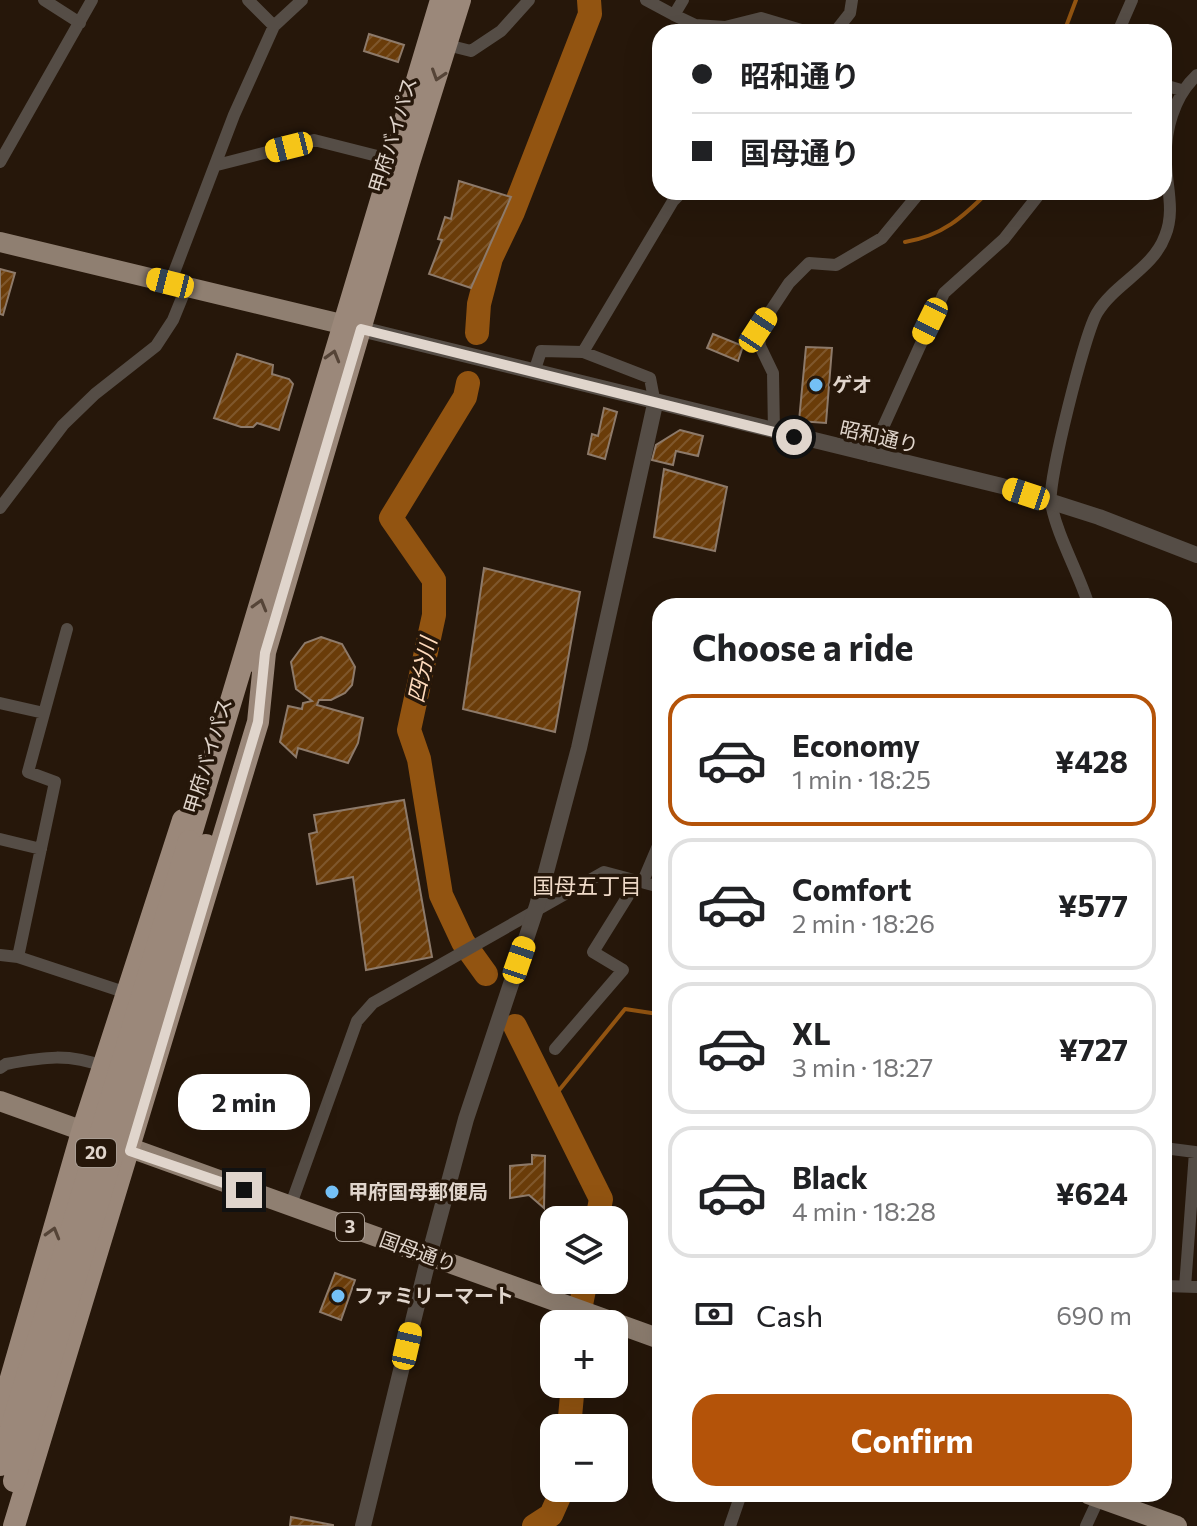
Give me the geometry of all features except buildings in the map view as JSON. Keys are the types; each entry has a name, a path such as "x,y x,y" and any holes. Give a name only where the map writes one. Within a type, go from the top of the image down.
{"highway":[{"name":"甲府バイパス","path":"0,1526 7,1473 256,650 351,326 393,160 441,0"},
{"name":"甲府バイパス","path":"351,326 460,0"},
{"path":"0,1416 82,1132 106,1067 216,709 256,650"},
{"path":"14,1526 258,722 256,650"}],"main road":[{"path":"0,242 351,326"},
{"name":"3","path":"0,1101 130,1151"},
{"name":"国母通り","path":"130,1151 652,1336"},
{"path":"1115,1502 1177,1526"}],"street":[{"path":"44,0 80,23"},
{"path":"0,162 92,0"},
{"path":"248,0 274,26"},
{"path":"0,508 63,425 95,394 156,346 173,320 178,286 234,115 274,26 302,0"},
{"path":"447,45 471,51 501,31 529,0"},
{"path":"646,0 693,24"},
{"path":"674,15 683,0"},
{"path":"841,24 850,13 852,0"},
{"path":"1122,24 1132,0"},
{"path":"737,24 761,18 781,24"},
{"path":"1172,119 1197,75"},
{"path":"217,165 314,140 393,160"},
{"path":"583,352 677,200"},
{"path":"774,432 773,373 760,346 758,330 789,283 809,263 836,265 882,238 913,200"},
{"path":"870,456 944,293 1004,239 1035,200"},
{"path":"1086,598 1050,501 1065,418 1096,314 1136,276 1165,237 1171,200"},
{"name":"昭和通り","path":"351,326 655,404 1002,486 1197,555"},
{"path":"363,1526 466,1119 537,906 579,748 655,404 650,378 583,352 541,351 534,372"},
{"path":"18,957 55,782 28,772 67,629"},
{"path":"0,703 44,713"},
{"path":"0,839 41,849"},
{"path":"555,1049 623,970 593,952 640,882 652,857"},
{"path":"290,1207 357,1021 384,997 537,906 604,872 652,885"},
{"path":"0,955 18,957 127,993"},
{"path":"0,1068 6,1064 60,1056 79,1057 106,1067"},
{"path":"1172,1149 1195,1152 1191,1287"},
{"path":"730,1526 738,1502"},
{"path":"1086,1526 1097,1502"}],"waterway":[{"name":"四分川","path":"477,333 479,304 491,258 513,212 590,14 589,0"},
{"path":"1067,24 1076,0"},
{"path":"905,242 941,230 980,200"},
{"name":"四分川","path":"468,383 465,397 391,518 434,580 434,615 409,730 419,759 441,895 463,942 486,974"},
{"path":"552,1099 625,1009 652,1013"},
{"name":"四分川","path":"515,1026 601,1199 600,1206"},
{"name":"四分川","path":"580,1310 583,1294"},
{"name":"四分川","path":"570,1414 572,1398"},
{"name":"四分川","path":"534,1526 551,1515 557,1502"}],"place":[{"name":"ゲオ","path":"816,385"},
{"name":"甲府国母郵便局","path":"332,1192"},
{"name":"ファミリーマート","path":"338,1296"}],"district":[{"name":"国母五丁目","path":"587,886"}],"route":[{"path":"244,1190 130,1151 258,722 265,653 361,329 794,437"}]}
